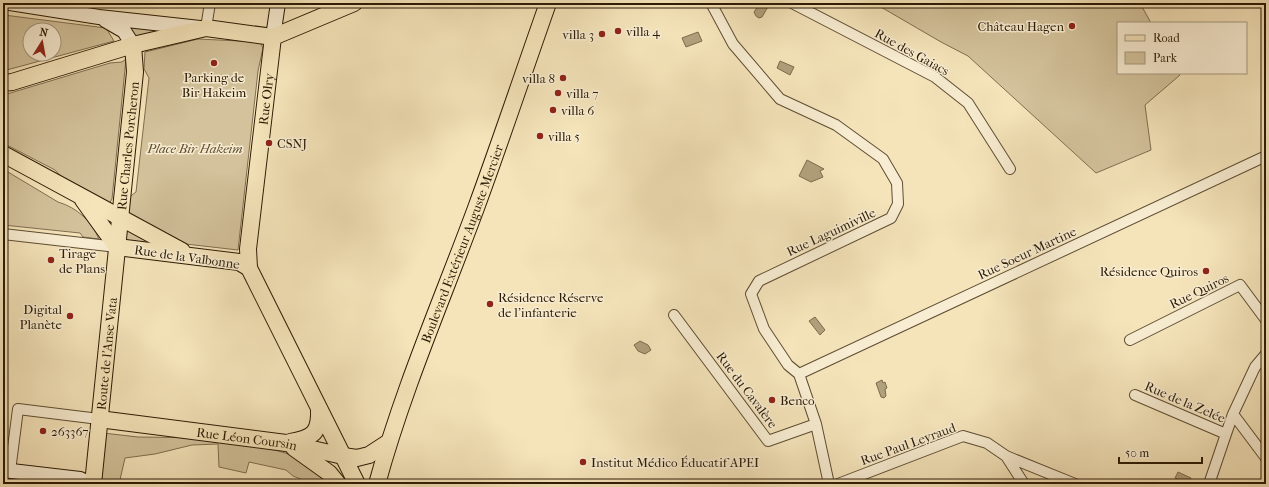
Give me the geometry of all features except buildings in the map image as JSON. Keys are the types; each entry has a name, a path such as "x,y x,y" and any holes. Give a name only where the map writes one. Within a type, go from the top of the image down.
{"main road":[{"path":"3,83 12,82 133,45 206,28 273,37 354,3"},
{"name":"Boulevard Extérieur Auguste Mercier","path":"377,484 411,374 476,208 548,3"},
{"name":"Rue Olry","path":"250,268 248,249 273,37"},
{"name":"Rue Charles Porcheron","path":"117,247 135,72 133,45"},
{"path":"3,154 189,255"},
{"path":"80,197 117,247"},
{"name":"Rue de la Valbonne","path":"117,247 239,262 250,268 357,484"},
{"name":"Route de l'Anse Vata","path":"91,484 117,247"},
{"path":"286,443 303,440 311,436 320,423 319,409"},
{"name":"Rue Léon Coursin","path":"99,419 286,443 357,458 369,455 389,442"},
{"path":"286,443 329,473 338,484"}],"street":[{"path":"10,3 99,17 206,28 210,3"},
{"name":"Rue Olry","path":"273,37 278,3"},
{"name":"Rue Laguimiville","path":"711,3 733,44 780,98 836,125 883,159 897,183 898,204 891,218 759,281 751,294 764,329 788,365 799,374"},
{"name":"Rue des Gaiacs","path":"792,3 935,77 968,103 1010,169"},
{"path":"99,17 124,31 133,45"},
{"name":"Rue Soeur Martine","path":"799,374 1266,156"},
{"name":"Rue de la Valbonne","path":"3,234 117,247"},
{"name":"Rue Quiros","path":"1130,340 1240,285 1266,320"},
{"name":"Rue du Cavalère","path":"674,315 768,440 816,424"},
{"path":"1209,484 1234,414 1255,367 1266,354"},
{"path":"799,374 816,424 829,484"},
{"name":"Rue de la Zelée","path":"1135,395 1226,434"},
{"path":"91,484 80,479 6,470 18,409 99,419"},
{"path":"1234,414 1266,458"},
{"name":"Rue Paul Leyraud","path":"838,484 963,436 987,443 1006,456 1074,484"},
{"path":"1006,456 1024,484"}],"green space":[{"path":"874,3 1140,3 1150,22 1117,22 1117,74 1180,75 1145,105 1151,150 1096,173 968,56"},
{"path":"4,15 59,22 22,22 22,62 36,62 3,71"},
{"path":"62,22 106,28 114,41 62,55"},
{"path":"125,24 167,30 137,38"},
{"name":"Place Bir Hakeim","path":"198,39 260,42 263,48 258,71 238,250 177,243 127,213 128,198 136,192 149,78 144,69 145,52"},
{"path":"126,59 112,199 109,204 65,181 55,170 3,143 3,96 110,63 122,62"},
{"path":"3,169 58,202 78,212 92,226 99,239 83,237 80,233 3,225"},
{"path":"126,228 156,244 125,244"},
{"path":"103,433 138,437 216,438 269,448 301,458 328,484 313,484 293,476 286,470 249,462 246,473 219,467 218,444 192,445 155,454 125,458 119,484 100,484"}],"shaded area":[{"path":"760,3 766,3 769,5 762,17 759,18 754,12"},
{"path":"698,32 702,41 686,47 682,38"},
{"path":"780,61 794,67 790,75 777,68"},
{"path":"807,160 824,169 820,171 823,177 811,182 799,176"},
{"path":"815,317 825,330 820,335 809,321"},
{"path":"640,341 648,345 651,350 645,354 638,351 634,345"},
{"path":"882,380 883,383 885,382 887,388 885,389 886,396 884,398 881,397 876,383"},
{"path":"1178,472 1191,478 1189,484 1175,478"}],"place":[{"name":"Château Hagen","path":"1072,26"},
{"name":"villa 4","path":"618,31"},
{"name":"villa 3","path":"602,34"},
{"name":"Parking de Bir Hakeim","path":"214,63"},
{"name":"villa 8","path":"563,78"},
{"name":"villa 7","path":"558,93"},
{"name":"villa 6","path":"553,110"},
{"name":"villa 5","path":"540,136"},
{"name":"CSNJ","path":"269,143"},
{"name":"Tirage de Plans","path":"51,260"},
{"name":"Résidence Quiros","path":"1206,271"},
{"name":"Résidence Réserve de l'infanterie","path":"490,304"},
{"name":"Digital Planète","path":"70,316"},
{"name":"Benco","path":"772,400"},
{"name":"263367","path":"43,431"},
{"name":"Institut Médico Éducatif APEI","path":"583,462"}]}
